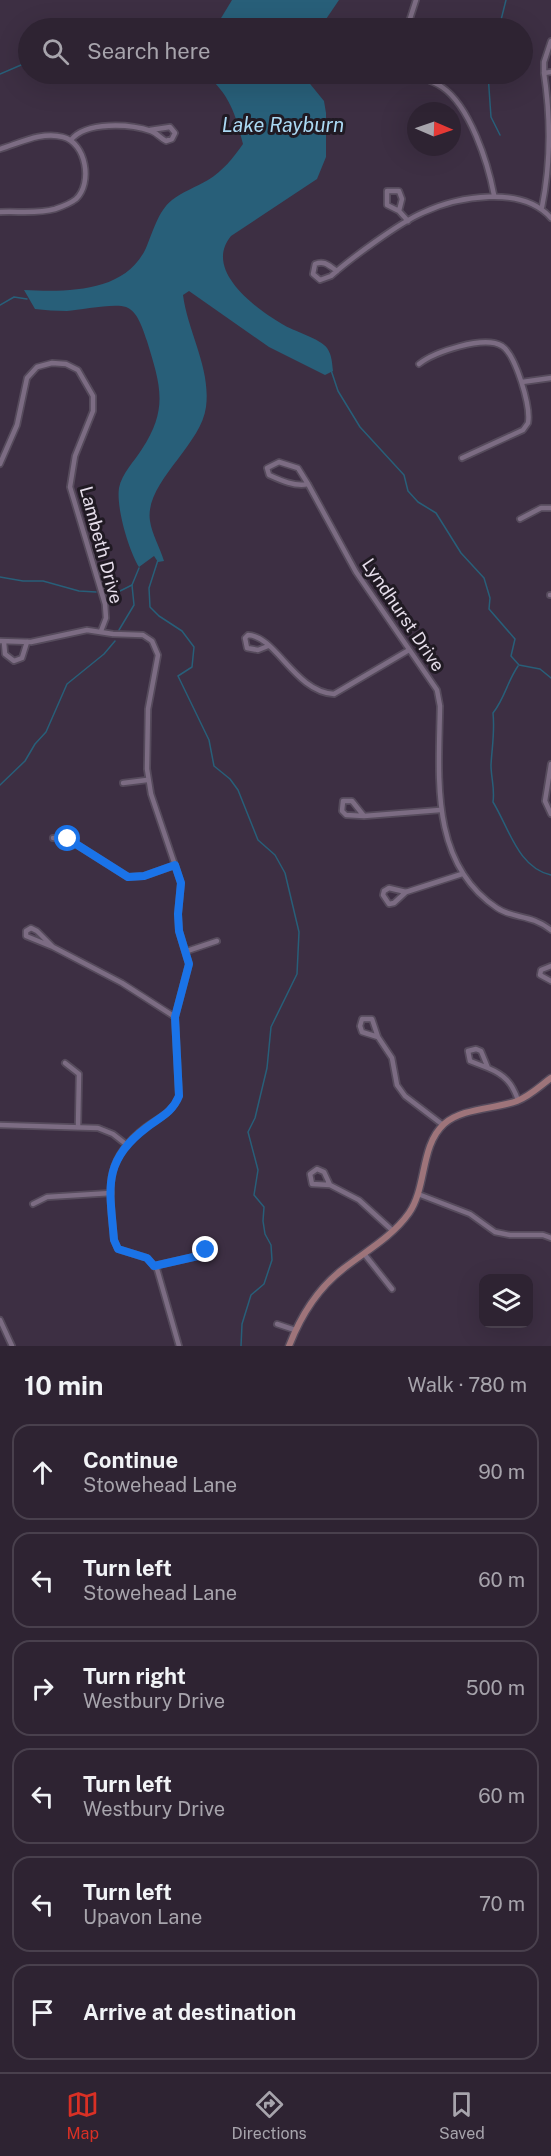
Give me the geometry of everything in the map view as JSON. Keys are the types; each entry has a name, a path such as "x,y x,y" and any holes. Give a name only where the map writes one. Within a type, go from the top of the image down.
{"street":[{"path":"410,18 416,0"},
{"path":"542,207 550,180 550,110 544,62 551,41"},
{"path":"544,73 551,72"},
{"path":"435,84 442,87 455,101 473,128 491,175 494,195"},
{"path":"71,140 76,135 96,126 150,130 170,127 175,133 172,139 166,141 150,130"},
{"path":"0,149 48,135 71,140 84,160 86,177 75,200 55,209 0,213"},
{"path":"399,211 402,200 399,191 387,190 387,205 399,211 408,221"},
{"path":"337,271 325,262 320,262 315,264 313,274 320,280 337,271 422,213 494,195 516,197 542,207 551,218"},
{"path":"420,364 429,356 446,350 494,343 508,352 522,382 529,419 526,426 462,458"},
{"name":"Lambeth Drive","path":"0,464 17,425 27,378 37,367 52,363 66,364 78,370 93,396 93,411 75,456 70,487 105,604 106,618 101,631"},
{"path":"522,382 551,378"},
{"name":"Lyndhurst Drive","path":"308,484 301,486 277,479 269,475 267,468 279,462 298,468 308,484 356,572 437,690 440,706 440,810 452,854 462,874 499,910 528,916 551,930"},
{"path":"520,519 541,507 551,508"},
{"path":"27,642 22,658 14,661 5,654 2,641 27,642 87,630 143,635 153,641 158,655 148,709 147,780 181,883 179,931 187,951 189,964 175,1017 179,1096 174,1108 145,1128 128,1145 113,1166 111,1193 114,1240 118,1249 147,1258 154,1266 163,1286 179,1346"},
{"path":"268,646 252,650 247,648 245,638 252,634 268,646 309,686 321,693 334,694 409,650"},
{"path":"551,764 545,801 551,814"},
{"path":"123,783 147,780"},
{"path":"364,816 352,801 343,801 342,811 346,815 364,816 440,810"},
{"path":"53,838 68,839 128,877 144,876 175,865"},
{"path":"406,892 389,888 384,891 383,896 389,903 394,903 406,892 462,874"},
{"path":"53,947 37,931 31,928 26,930 26,936 53,947 122,983 175,1017"},
{"path":"187,951 217,941"},
{"path":"551,966 541,970 540,975 551,981"},
{"path":"378,1037 362,1032 360,1026 362,1019 372,1019 378,1037 392,1058 397,1085 405,1096 443,1125"},
{"path":"488,1068 481,1051 476,1049 468,1051 470,1061 488,1068 501,1073 509,1080 518,1100"},
{"path":"65,1063 78,1074 78,1127"},
{"path":"289,1346 317,1294 344,1269 393,1231 411,1209 418,1194 432,1143 443,1125 463,1115 518,1100 551,1078"},
{"path":"0,1125 106,1130 128,1145"},
{"path":"330,1185 324,1172 317,1169 310,1173 312,1184 330,1185 359,1200 393,1231"},
{"path":"33,1204 47,1197 111,1193"},
{"path":"418,1194 470,1214 495,1232 510,1235 543,1235 551,1238"},
{"path":"154,1266 198,1256 206,1250"},
{"path":"364,1255 392,1289"},
{"path":"0,1320 12,1346"},
{"path":"277,1324 296,1330"}],"water":[{"path":"232,0 339,0 327,18 221,18"},
{"name":"Lake Rayburn","path":"216,84 310,84 324,101 326,157 317,179 231,236 224,249 223,262 236,287 259,308 282,324 324,345 330,353 333,371 325,375 269,347 189,291 183,295 205,378 206,407 202,422 164,479 150,507 151,526 164,561 158,562 154,556 139,567 124,529 119,507 119,488 123,477 150,434 159,408 158,383 142,326 134,312 121,306 67,311 35,309 24,290 58,291 93,287 110,282 124,274 136,263 167,205 180,194 203,183 223,168 243,144 230,105"}],"waterway":[{"path":"502,18 506,0"},
{"path":"0,74 18,66"},
{"path":"489,84 491,117 500,135"},
{"path":"0,305 14,297 27,299"},
{"path":"331,370 338,391 360,427 404,475 408,491 418,502 436,513 461,553 484,578 490,598 489,609 515,639 511,656 519,665 540,669 551,678"},
{"path":"158,560 149,588 150,607 182,631 194,647 192,667 178,676 209,740 214,766 230,779 238,790 258,840 275,855 285,873 299,932 297,974 271,1027 267,1068 255,1118 248,1132 258,1170 254,1195 264,1207 263,1221 265,1234 271,1245 272,1260 264,1284 251,1295 242,1324 241,1346"},
{"path":"119,630 134,605 132,585 139,568"},
{"path":"0,577 23,581 43,581 79,591 96,592"},
{"path":"105,591 120,591 132,585"},
{"path":"0,785 25,761 35,744 46,732 67,684 104,654 115,641"},
{"path":"518,666 493,713 491,765 493,802 522,856 540,871 551,875"}],"route":[{"path":"68,839 128,877 144,876 175,865 181,883 179,931 187,951 189,964 175,1017 179,1096 174,1108 145,1128 128,1145 113,1166 110,1180 114,1240 118,1249 125,1253 137,1253 147,1258 154,1266 198,1256 206,1250"}]}
